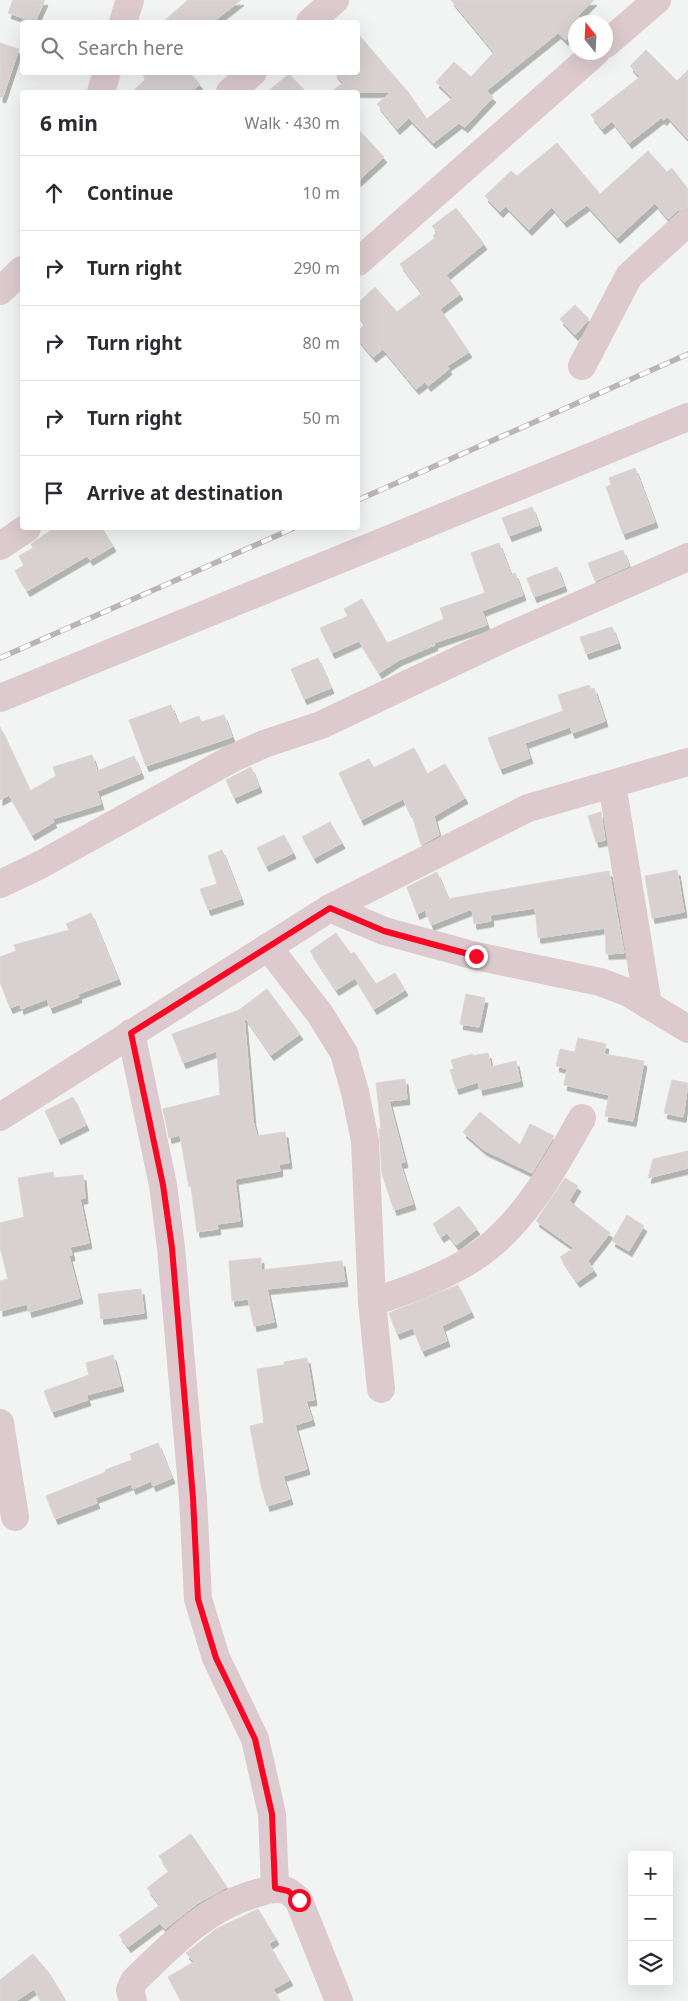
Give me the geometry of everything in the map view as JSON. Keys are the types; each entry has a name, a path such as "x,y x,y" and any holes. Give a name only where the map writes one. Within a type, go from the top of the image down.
{"street":[{"path":"124,20 130,0"},
{"path":"312,20 335,0"},
{"path":"613,36 641,5"},
{"path":"360,260 587,60"},
{"path":"102,90 106,75"},
{"path":"232,90 250,75"},
{"path":"582,366 628,276 688,222"},
{"path":"0,292 20,272"},
{"path":"0,698 688,417"},
{"path":"0,546 24,530"},
{"path":"0,884 40,866 232,758 264,744 321,725 518,632 688,557"},
{"path":"0,1118 330,908 528,808 688,762"},
{"path":"612,784 648,1005"},
{"path":"330,908 384,931 476,956 600,982 627,992 688,1030"},
{"path":"268,947 320,1014 344,1053 365,1141 372,1302 381,1389"},
{"path":"131,1033 163,1185 172,1248 193,1498 198,1599 216,1658 255,1739 272,1814 275,1888"},
{"path":"372,1302 438,1277 491,1245 530,1204 551,1173 582,1118"},
{"path":"0,1422 15,1517"},
{"path":"133,2001 130,1990 134,1981 193,1926 218,1908 243,1896 275,1888 288,1891 299,1900 339,2001"}],"building":[{"path":"13,0 45,0 36,20 29,20 8,13"},
{"path":"188,0 241,0 216,20 165,20"},
{"path":"451,0 594,0 579,15 568,15 568,37 565,40 558,33 486,91 493,97 465,127 459,123 433,143 409,118 397,129 377,104 391,92 334,90 343,83 336,75 360,75 360,36 408,92 427,119 453,98 436,82 454,62 471,77 494,52"},
{"path":"0,43 19,49 3,97 0,97"},
{"path":"646,50 677,81 688,70 688,139 667,116 664,120 661,118 629,143 612,121 602,129 591,115 640,77 630,66"},
{"path":"143,75 192,75 200,84 193,90 134,90 146,79"},
{"path":"290,75 304,90 269,90"},
{"path":"360,131 384,157 360,179"},
{"path":"557,143 600,194 648,151 667,172 672,168 688,189 688,207 678,210 668,219 655,203 617,238 587,205 564,222 552,207 529,230 506,206 500,212 485,196 511,171 517,176"},
{"path":"456,208 484,244 446,275 460,294 440,309 469,352 447,366 449,369 428,386 425,382 416,389 383,349 373,357 360,341 360,329 365,324 360,318 360,301 375,287 397,312 422,293 400,264 435,238 433,236 437,232 432,226"},
{"path":"575,305 589,319 575,335 560,319"},
{"path":"635,468 655,522 623,534 606,487 611,485 609,478"},
{"path":"532,507 539,525 509,536 502,518"},
{"path":"51,530 103,530 113,546 90,560 87,556 27,591 15,571 24,565 19,556 33,548 31,544"},
{"path":"499,543 511,575 515,573 523,595 482,611 487,625 434,643 435,645 399,660 379,673 359,641 332,653 320,628 348,616 344,609 362,599 387,643 444,619 440,608 485,593 471,553"},
{"path":"623,550 629,566 595,581 588,563"},
{"path":"557,567 564,586 534,597 527,578"},
{"path":"612,627 618,643 586,654 580,637"},
{"path":"318,658 331,688 304,699 291,669"},
{"path":"589,685 591,689 594,688 605,721 572,733 570,727 525,743 530,758 500,769 488,738 563,711 558,695"},
{"path":"171,705 178,724 199,716 201,722 224,715 232,737 146,766 129,720"},
{"path":"0,727 30,791 56,776 53,767 92,755 97,771 134,756 141,773 97,791 101,804 52,819 54,822 32,835 9,795 0,800"},
{"path":"414,748 427,774 445,764 465,798 434,816 439,835 421,845 411,812 409,812 403,799 361,820 339,773 369,759 373,768"},
{"path":"251,767 259,787 234,798 226,780"},
{"path":"601,812 605,840 596,842 588,816"},
{"path":"330,822 342,843 314,858 302,837"},
{"path":"284,835 293,853 266,866 257,848"},
{"path":"222,850 241,899 208,910 200,889 217,884 208,856"},
{"path":"677,870 684,912 652,918 645,876"},
{"path":"609,871 624,953 606,954 605,928 538,938 535,908 490,915 491,921 474,924 472,909 431,925 425,910 417,914 407,887 437,872 448,899"},
{"path":"91,913 118,979 78,994 79,997 50,1008 47,999 21,1009 20,1004 10,1008 0,982 0,957 16,951 14,945 69,930 66,924"},
{"path":"336,933 351,954 354,952 376,984 395,973 405,990 374,1009 355,978 336,990 310,951"},
{"path":"267,989 300,1034 271,1055 244,1016 253,1121 257,1136 285,1132 289,1163 279,1164 280,1171 235,1179 240,1221 217,1224 218,1229 197,1232 191,1186 189,1187 180,1135 169,1138 163,1109 220,1095 217,1051 183,1063 172,1034 239,1010"},
{"path":"466,994 485,998 479,1027 460,1024"},
{"path":"578,1038 606,1044 604,1054 644,1061 633,1121 605,1116 609,1095 564,1085 567,1069 556,1066 560,1049 575,1052"},
{"path":"488,1053 491,1067 516,1061 520,1081 480,1090 478,1082 456,1089 450,1070 454,1069 451,1060 473,1054 472,1056"},
{"path":"405,1079 407,1099 389,1101 405,1162 400,1163 413,1204 394,1210 382,1174 379,1129 381,1129 376,1083"},
{"path":"672,1080 688,1083 683,1117 664,1113"},
{"path":"73,1097 86,1125 58,1139 45,1111"},
{"path":"480,1112 520,1145 530,1124 554,1136 532,1173 484,1150 463,1132"},
{"path":"688,1151 688,1168 648,1178 653,1159"},
{"path":"53,1172 54,1178 83,1175 85,1198 80,1199 89,1243 70,1247 72,1255 69,1256 80,1298 29,1312 27,1304 0,1311 0,1281 8,1279 0,1247 0,1223 24,1217 18,1178"},
{"path":"565,1178 578,1186 569,1201 610,1233 588,1261 594,1270 577,1282 560,1257 574,1248 536,1221"},
{"path":"459,1206 477,1229 456,1245 447,1233 441,1237 433,1224"},
{"path":"627,1215 644,1226 629,1251 612,1241"},
{"path":"261,1258 261,1270 342,1261 345,1281 267,1289 274,1322 254,1326 248,1299 232,1301 229,1261"},
{"path":"458,1285 471,1312 442,1326 447,1341 422,1351 413,1328 397,1334 389,1313"},
{"path":"141,1289 144,1313 101,1319 98,1294"},
{"path":"113,1355 121,1386 86,1395 88,1400 52,1412 44,1391 89,1375 86,1363"},
{"path":"307,1358 314,1400 306,1401 312,1420 295,1425 307,1469 283,1476 290,1499 267,1506 261,1485 250,1426 264,1423 257,1369 284,1365 284,1362"},
{"path":"158,1443 172,1478 153,1486 151,1481 133,1489 131,1484 95,1498 97,1503 55,1519 46,1496 132,1460 130,1454"},
{"path":"191,1834 227,1887 198,1903 165,1929 160,1923 128,1947 119,1935 160,1905 147,1888 169,1871 159,1856"},
{"path":"258,1909 276,1939 269,1944 290,1980 273,1989 280,2001 181,2001 168,1977 194,1962 186,1953 216,1929"},
{"path":"33,1954 49,1973 66,2001 41,2001 34,1989 16,2001 0,2001 0,1980"}],"railway":[{"path":"360,499 688,354"},
{"path":"0,658 289,530"}],"route":[{"path":"299,1900 288,1891 275,1888 272,1814 255,1739 216,1658 198,1599 193,1498 172,1248 163,1185 131,1033 330,908 384,931 476,956"}]}
